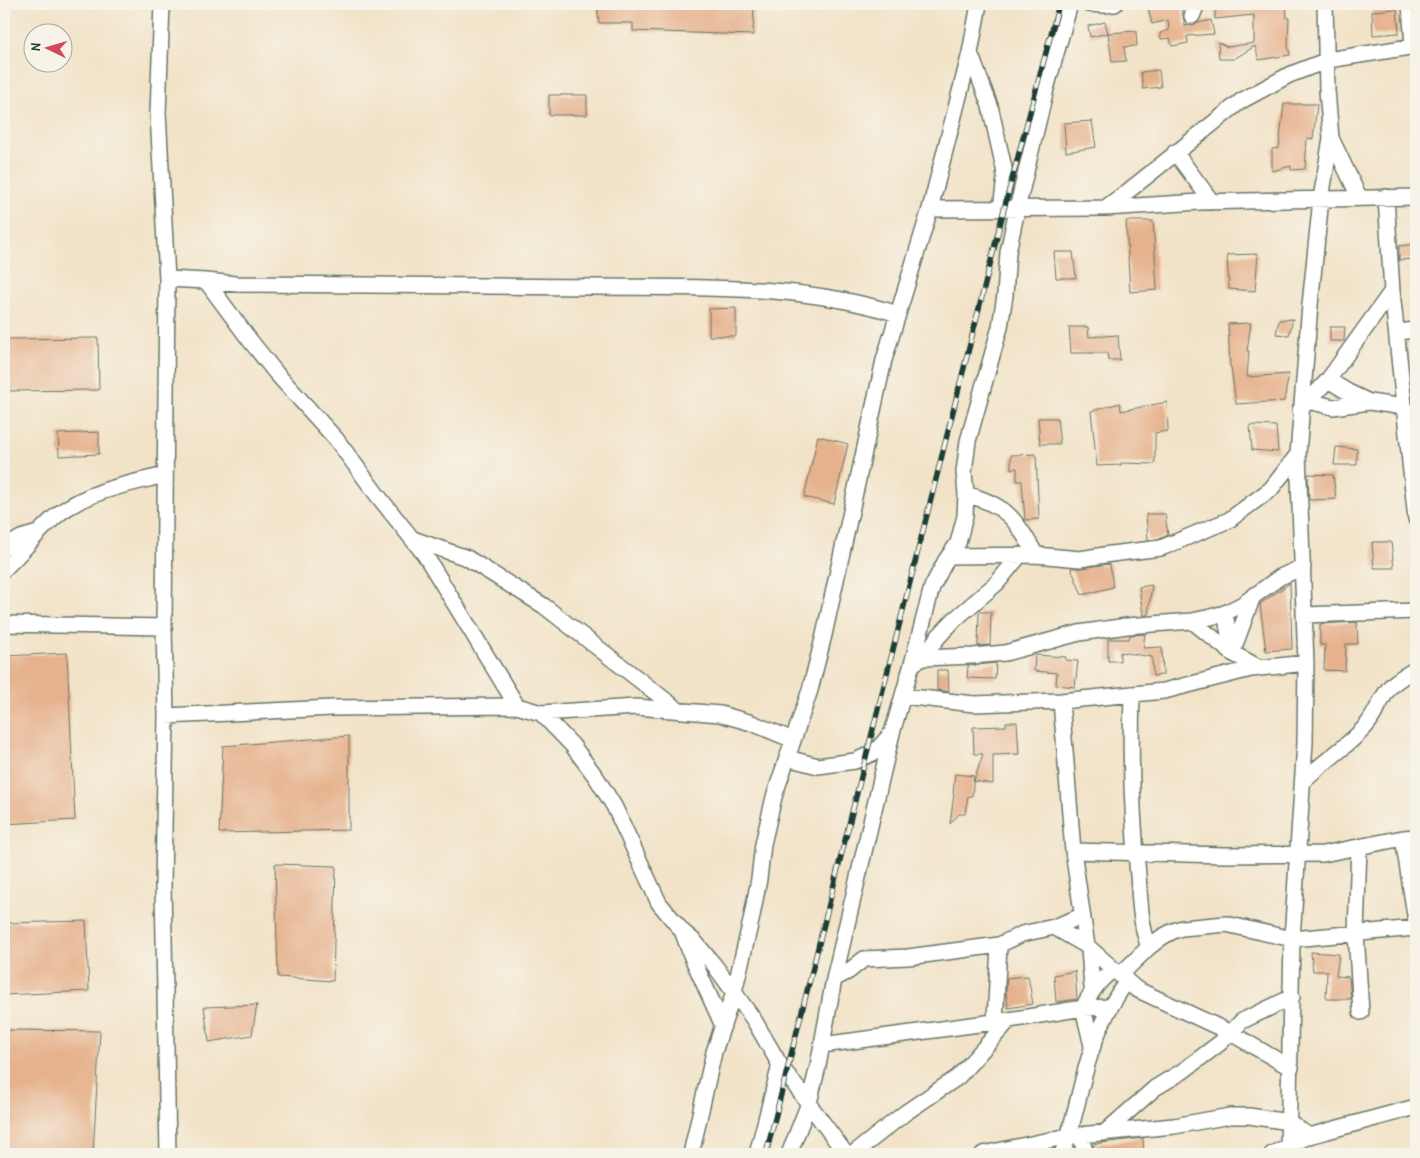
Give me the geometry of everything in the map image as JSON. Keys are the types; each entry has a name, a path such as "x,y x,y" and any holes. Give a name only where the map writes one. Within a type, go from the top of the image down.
{"street":[{"path":"162,4 158,113 167,279 164,627 166,716 163,885 168,1154"},
{"path":"691,1154 714,1052 734,992 751,921 763,844 774,797 810,690 824,635 884,360 930,209 970,53 979,4"},
{"path":"789,1154 809,1103 834,979 892,733 903,696 917,661 932,587 958,543 965,516 964,472 968,441 1000,327 1005,295 1008,252 1017,209 1046,90 1070,4"},
{"path":"1088,4 1115,4"},
{"path":"1288,1150 1292,939 1303,781 1306,663 1298,454 1304,405 1321,199 1331,138 1327,90 1328,60 1325,4"},
{"path":"1105,208 1241,101 1289,75 1328,60 1414,46 1410,4"},
{"path":"970,53 990,106 1004,168 1005,178 1001,209"},
{"path":"1331,138 1359,197"},
{"path":"1176,152 1212,202"},
{"path":"930,209 1105,208 1212,202 1416,196"},
{"path":"1386,197 1392,291 1416,520"},
{"path":"167,279 236,284 730,289 814,295 869,305 898,314"},
{"path":"206,281 249,340 336,440 413,539 441,581 517,706"},
{"path":"1304,405 1328,380 1392,291"},
{"path":"1397,332 1416,330"},
{"path":"1328,380 1348,392 1375,403"},
{"path":"1375,403 1402,388"},
{"path":"1304,405 1333,407 1375,403 1404,407"},
{"path":"949,556 1036,555 1080,559 1161,548 1229,520 1271,489 1298,454"},
{"path":"4,569 60,513 86,496 165,475"},
{"path":"966,494 985,499 1003,509 1016,522 1036,555"},
{"path":"4,548 21,538 40,532"},
{"path":"413,539 466,558 544,606 678,710"},
{"path":"917,661 938,637 997,583 1019,556"},
{"path":"917,661 1005,653 1079,632 1192,621 1225,613 1243,604 1280,578 1302,567"},
{"path":"1232,653 1253,596"},
{"path":"1304,615 1416,610"},
{"path":"1225,613 1234,673"},
{"path":"1192,621 1232,653 1260,668"},
{"path":"4,624 164,627"},
{"path":"903,696 974,704 1061,701 1164,692 1234,673 1306,663"},
{"path":"1303,781 1321,764 1350,742 1366,726 1391,686 1416,669"},
{"path":"1132,694 1131,732 1136,852 1142,919 1149,947"},
{"path":"1061,701 1073,851 1088,948 1092,988"},
{"path":"166,716 332,708 517,706 541,713 628,707 720,714 752,723 794,740"},
{"path":"541,713 572,745 596,777 614,806 660,902 682,932 723,1026"},
{"path":"787,758 818,766 855,762 875,752 892,733"},
{"path":"1073,851 1298,855 1323,854 1410,838 1416,921"},
{"path":"1359,847 1356,933 1361,1012"},
{"path":"834,979 849,971 864,959 908,957 999,945 1022,934 1054,927 1082,916"},
{"path":"1062,1154 1075,1136 1092,1046 1109,1007 1120,975 1149,947 1173,931 1226,924 1292,939 1416,928"},
{"path":"1054,927 1088,948 1136,989 1229,1032 1291,1068"},
{"path":"682,932 695,942 734,992 754,1020 780,1065 846,1154"},
{"path":"853,1154 905,1113 958,1077 1002,1020 999,945"},
{"path":"1092,1046 1083,1008 1092,988 1102,978 1120,975"},
{"path":"1104,1133 1155,1088 1206,1054 1242,1020 1292,997"},
{"path":"822,1044 1083,1008 1109,1007"},
{"path":"757,1154 780,1065"},
{"path":"1272,1154 1288,1150 1309,1136 1416,1107"},
{"path":"983,1154 1075,1136 1204,1122 1230,1116 1250,1116 1289,1122 1309,1136"},
{"path":"1075,1136 1086,1154"}],"building":[{"path":"597,4 754,4 753,35 633,31 633,23 599,23"},
{"path":"1147,4 1181,4 1185,26 1211,20 1214,34 1187,36 1188,43 1172,46 1170,38 1161,39 1160,33 1169,30 1168,20 1152,24"},
{"path":"1243,4 1286,5 1287,18 1289,18 1288,46 1290,55 1259,60 1255,46 1234,59 1219,59 1218,42 1227,47 1254,43 1254,15 1215,19 1215,7"},
{"path":"1397,9 1399,33 1373,35 1372,11"},
{"path":"1105,22 1108,33 1090,37 1088,26"},
{"path":"1136,31 1137,46 1124,47 1126,61 1112,62 1108,33"},
{"path":"1159,70 1161,87 1143,89 1141,72"},
{"path":"549,95 587,95 587,115 549,115"},
{"path":"1284,104 1317,104 1313,139 1307,138 1305,169 1291,170 1291,166 1272,171 1272,149 1279,148"},
{"path":"1092,121 1096,147 1066,152 1064,123"},
{"path":"1126,221 1153,221 1157,290 1130,292"},
{"path":"1416,244 1416,259 1399,260 1399,246"},
{"path":"1054,252 1073,252 1076,278 1056,278"},
{"path":"1258,254 1255,291 1229,289 1227,255"},
{"path":"736,308 736,336 709,336 709,309"},
{"path":"1293,319 1289,335 1276,334 1279,320"},
{"path":"1251,323 1247,351 1249,351 1247,377 1289,374 1284,401 1236,404 1230,367 1228,324"},
{"path":"1069,327 1088,327 1089,337 1118,335 1120,360 1108,360 1107,353 1071,353"},
{"path":"1330,327 1345,327 1344,341 1330,341"},
{"path":"98,338 99,390 4,391 4,339"},
{"path":"1167,402 1168,431 1155,433 1155,464 1121,463 1121,465 1097,466 1091,411 1120,403 1121,411"},
{"path":"1038,418 1057,418 1060,444 1040,444"},
{"path":"1250,425 1276,426 1278,452 1252,450"},
{"path":"99,432 99,454 59,456 58,434"},
{"path":"818,436 848,444 834,504 804,497"},
{"path":"1336,447 1357,449 1357,465 1334,465"},
{"path":"1036,454 1039,519 1025,520 1022,481 1017,481 1017,468 1011,469 1011,455"},
{"path":"1308,474 1333,475 1336,499 1309,500"},
{"path":"1146,514 1165,514 1168,535 1159,539 1148,540"},
{"path":"1372,542 1391,542 1394,568 1374,568"},
{"path":"1110,564 1113,587 1082,595 1071,568"},
{"path":"1290,583 1292,649 1266,651 1260,604"},
{"path":"1152,585 1148,615 1143,615 1139,587"},
{"path":"979,612 991,612 990,645 978,646"},
{"path":"1357,622 1358,644 1346,644 1345,671 1324,670 1325,645 1320,645 1320,624"},
{"path":"1145,634 1143,648 1162,647 1163,675 1153,676 1152,657 1120,652 1120,661 1108,661 1108,639 1129,639 1130,635"},
{"path":"67,653 75,820 4,824 4,656"},
{"path":"1035,655 1066,657 1065,660 1078,661 1075,687 1056,685 1057,673 1034,671"},
{"path":"996,663 995,679 967,678 968,666"},
{"path":"937,670 948,670 949,692 937,690"},
{"path":"1006,722 1017,722 1019,754 993,755 993,784 974,781 983,754 974,754 973,727 1006,726"},
{"path":"349,736 349,830 219,833 223,746"},
{"path":"955,774 974,776 972,796 968,796 965,814 959,814 950,824 954,794"},
{"path":"275,864 336,866 333,981 278,977"},
{"path":"86,921 89,991 4,995 4,923"},
{"path":"1311,952 1339,954 1336,976 1349,977 1351,999 1326,999 1327,971 1313,971"},
{"path":"1075,971 1077,999 1056,1002 1054,975"},
{"path":"1028,976 1033,1004 1008,1008 1007,978"},
{"path":"257,1005 252,1035 209,1042 204,1007"},
{"path":"4,1030 100,1031 93,1154 4,1154"},
{"path":"1143,1138 1144,1154 1095,1154 1093,1144"}],"railway":[{"path":"766,1154 1004,209 1059,4"}]}
